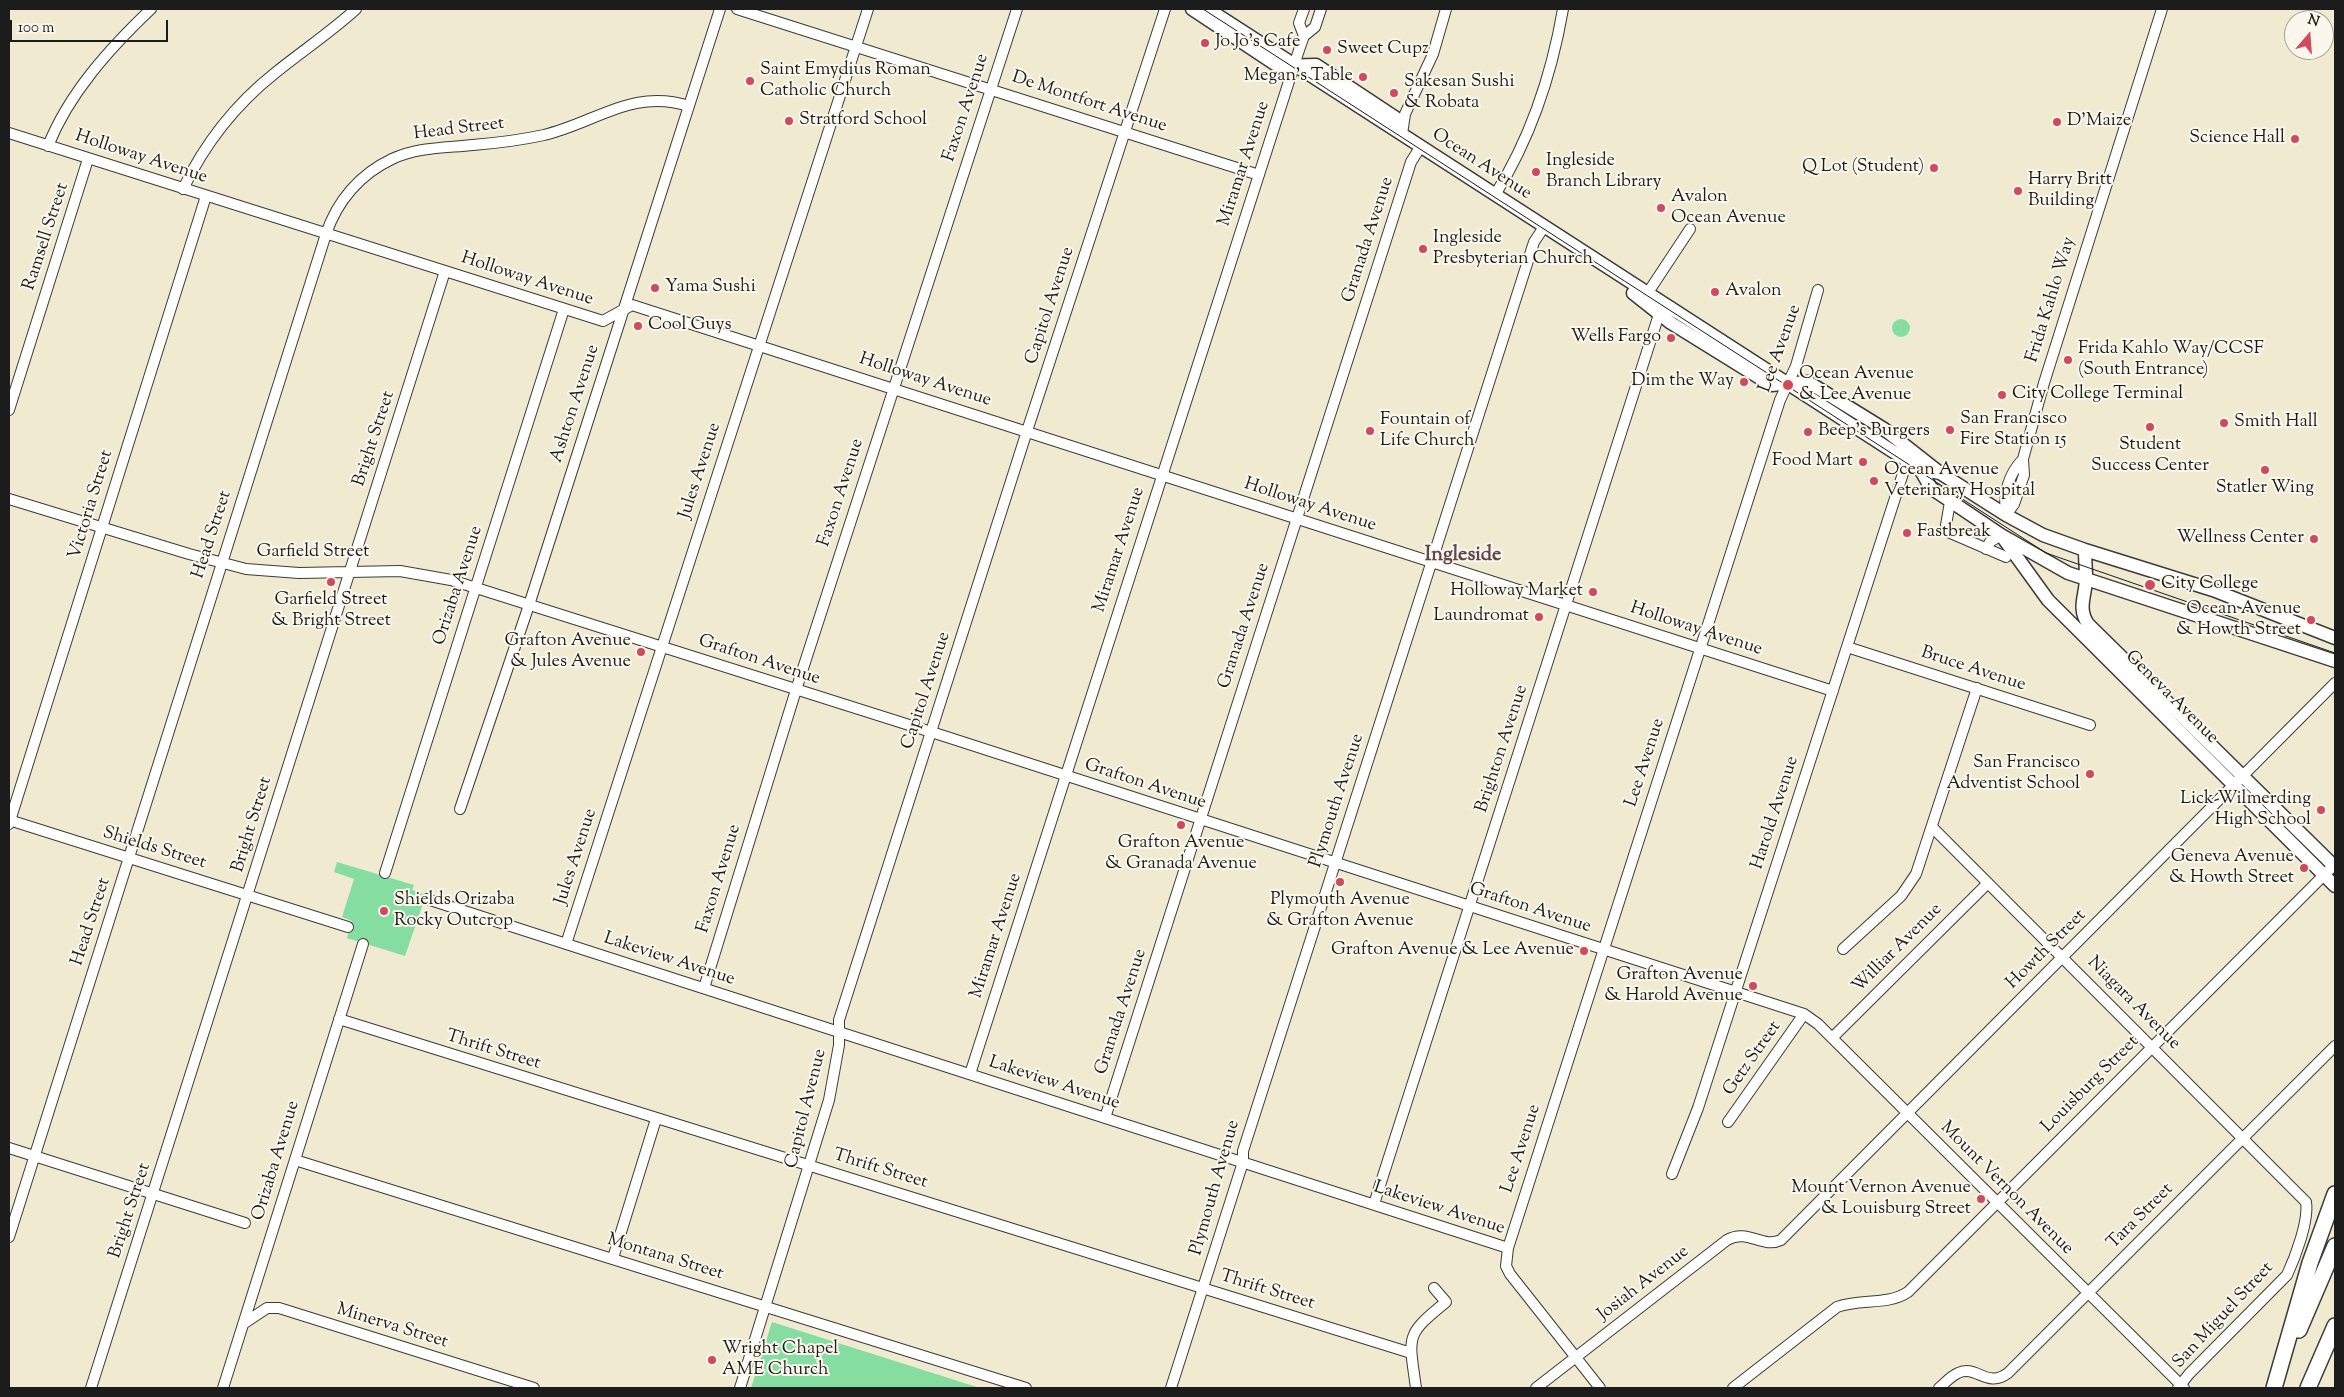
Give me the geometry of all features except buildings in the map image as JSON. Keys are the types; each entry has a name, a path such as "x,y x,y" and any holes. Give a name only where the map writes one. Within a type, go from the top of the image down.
{"highway":[{"path":"2274,1388 2306,1276 2335,1194"},
{"path":"2274,1388 2335,1246"},
{"path":"2309,1388 2335,1326"},
{"path":"2309,1388 2335,1344"}],"main road":[{"name":"Ocean Avenue","path":"1192,9 1278,66 1294,64 1316,65 1329,73 1396,118 1402,134 1648,294 1661,309"},
{"name":"Ocean Avenue","path":"1208,9 1294,64"},
{"name":"Ocean Avenue","path":"1616,274 1635,296 1661,309 1787,384 1907,460 1920,470 1931,488 1950,502 2004,524 2213,590 2335,638"},
{"name":"Ocean Avenue","path":"1787,384 1808,382 1884,429 2054,566 2086,580 2202,616 2335,661"},
{"name":"Ocean Avenue","path":"1920,470 1940,473"},
{"name":"Geneva Avenue","path":"2004,524 2048,600 2335,886"},
{"name":"Geneva Avenue","path":"2085,550 2086,580 2082,609 2083,617 2088,624 2335,866"}],"street":[{"path":"48,146 59,122 84,84 118,42 150,9"},
{"path":"184,189 207,146 245,100 275,73 356,9"},
{"name":"Ashton Avenue","path":"460,809 529,605 720,9"},
{"name":"De Montfort Avenue","path":"738,9 1259,174"},
{"name":"Jules Avenue","path":"566,944 868,9"},
{"name":"Faxon Avenue","path":"704,988 796,690 1016,9"},
{"name":"Capitol Avenue","path":"740,1388 829,1100 839,1045 838,1032 842,1010 1027,431 1166,9"},
{"name":"Miramar Avenue","path":"1304,9 1300,23 1304,36"},
{"name":"Miramar Avenue","path":"970,1074 1294,64 1304,36 1315,28 1321,9"},
{"path":"1402,134 1405,114 1431,60 1446,9"},
{"path":"1495,195 1518,151 1534,114 1550,68 1563,9"},
{"name":"Frida Kahlo Way","path":"2004,524 2004,498 2012,470 2025,454 2044,383 2162,9"},
{"name":"Head Street","path":"9,1237 326,234 338,206 374,168 407,152 424,148 494,143 544,135 585,122 636,102 666,101 689,106"},
{"name":"Holloway Avenue","path":"9,133 603,321 632,305 1161,474 1297,520 1833,690"},
{"name":"Granada Avenue","path":"1105,1118 1410,165 1421,146"},
{"name":"Ramsell Street","path":"9,410 88,158"},
{"name":"Victoria Street","path":"9,822 206,196"},
{"name":"Plymouth Avenue","path":"1171,1388 1243,1162 1243,1151 1534,242 1544,227"},
{"path":"1648,294 1690,229"},
{"name":"Bright Street","path":"91,1388 445,271"},
{"name":"Lee Avenue","path":"1508,1248 1780,400 1796,366 1818,290"},
{"name":"Orizaba Avenue","path":"386,873 564,309"},
{"name":"Brighton Avenue","path":"1374,1204 1661,309"},
{"name":"Harold Avenue","path":"1672,1174 1698,1108 1907,460"},
{"name":"Garfield Street","path":"9,499 221,564 274,572 400,571 426,574 475,588"},
{"path":"1950,502 1946,525 1948,532 2006,558"},
{"path":"1986,549 2004,524"},
{"name":"Grafton Avenue","path":"475,588 931,732 1804,1014"},
{"name":"Bruce Avenue","path":"1847,646 2090,725"},
{"name":"Howth Street","path":"1781,1240 2335,683"},
{"path":"1843,949 1909,886 1918,869 1976,688"},
{"name":"Shields Street","path":"9,822 348,927"},
{"name":"Niagara Avenue","path":"1932,827 2303,1198 2307,1206"},
{"name":"Louisburg Street","path":"1733,1388 1837,1307 1858,1301 1890,1300 1904,1294 2335,866"},
{"name":"Williar Avenue","path":"1832,1038 1988,883"},
{"name":"Lakeview Avenue","path":"427,899 1508,1248 1506,1266 1510,1274 1600,1388"},
{"name":"Orizaba Avenue","path":"223,1388 363,944"},
{"name":"Mount Vernon Avenue","path":"1804,1014 1818,1024 2181,1387"},
{"name":"Getz Street","path":"1728,1122 1804,1014"},
{"name":"Thrift Street","path":"339,1019 798,1164 810,1165 1411,1353"},
{"name":"Tara Street","path":"1939,1388 1958,1373 1970,1372 1990,1380 2003,1377 2335,1046"},
{"path":"613,1258 656,1119"},
{"path":"9,1148 245,1223"},
{"name":"Montana Street","path":"295,1160 1026,1388"},
{"name":"San Miguel Street","path":"2181,1387 2287,1275 2292,1264 2307,1206"},
{"name":"Josiah Avenue","path":"1536,1388 1735,1235 1743,1235 1775,1243 1781,1240"},
{"path":"1416,1388 1411,1353 1414,1331 1419,1324 1446,1302 1434,1288"},
{"name":"Minerva Street","path":"243,1324 267,1308 279,1308 534,1388"}],"green space":[{"path":"1901,319 1907,322 1910,328 1907,334 1901,337 1895,334 1892,328 1895,322"},
{"path":"337,862 414,885 412,890 426,895 405,956 347,938 352,921 342,917 354,879 334,872"},
{"path":"772,1322 980,1388 751,1388"}],"tram line":[{"path":"1203,9 2046,553 2335,653"}],"place":[{"name":"Jo Jo's Cafe","path":"1205,43"},
{"name":"Sweet Cupz","path":"1327,50"},
{"name":"Megan's Table","path":"1363,77"},
{"name":"Saint Emydius Roman Catholic Church","path":"750,81"},
{"name":"Sakesan Sushi & Robata","path":"1394,93"},
{"name":"Stratford School","path":"789,121"},
{"name":"D'Maize","path":"2057,122"},
{"name":"Science Hall","path":"2295,139"},
{"name":"Q Lot (Student)","path":"1934,168"},
{"name":"Ingleside Branch Library","path":"1536,172"},
{"name":"Harry Britt Building","path":"2018,191"},
{"name":"Avalon Ocean Avenue","path":"1661,208"},
{"name":"Ingleside Presbyterian Church","path":"1423,249"},
{"name":"Yama Sushi","path":"655,288"},
{"name":"Avalon","path":"1715,292"},
{"name":"Cool Guys","path":"638,326"},
{"name":"Wells Fargo","path":"1671,338"},
{"name":"Frida Kahlo Way/CCSF (South Entrance)","path":"2068,360"},
{"name":"Dim the Way","path":"1744,382"},
{"name":"Ocean Avenue & Lee Avenue","path":"1788,385"},
{"name":"City College Terminal","path":"2002,395"},
{"name":"Smith Hall","path":"2224,423"},
{"name":"Student Success Center","path":"2150,427"},
{"name":"San Francisco Fire Station 15","path":"1950,430"},
{"name":"Fountain of Life Church","path":"1370,431"},
{"name":"Beep's Burgers","path":"1808,432"},
{"name":"Food Mart","path":"1863,462"},
{"name":"Statler Wing","path":"2265,470"},
{"name":"Ocean Avenue Veterinary Hospital","path":"1874,481"},
{"name":"Fastbreak","path":"1907,533"},
{"name":"Wellness Center","path":"2314,539"},
{"name":"Garfield Street & Bright Street","path":"331,582"},
{"name":"City College","path":"2150,585"},
{"name":"Holloway Market","path":"1593,592"},
{"name":"Laundromat","path":"1539,617"},
{"name":"Ocean Avenue & Howth Street","path":"2311,620"},
{"name":"Grafton Avenue & Jules Avenue","path":"641,652"},
{"name":"San Francisco Adventist School","path":"2090,774"},
{"name":"Lick-Wilmerding High School","path":"2321,810"},
{"name":"Grafton Avenue & Granada Avenue","path":"1181,825"},
{"name":"Geneva Avenue & Howth Street","path":"2304,868"},
{"name":"Plymouth Avenue & Grafton Avenue","path":"1340,882"},
{"name":"Shields Orizaba Rocky Outcrop","path":"384,911"},
{"name":"Grafton Avenue & Lee Avenue","path":"1584,951"},
{"name":"Grafton Avenue & Harold Avenue","path":"1753,986"},
{"name":"Mount Vernon Avenue & Louisburg Street","path":"1981,1199"},
{"name":"Wright Chapel AME Church","path":"712,1360"}],"district":[{"name":"Ingleside","path":"1463,557"}]}
